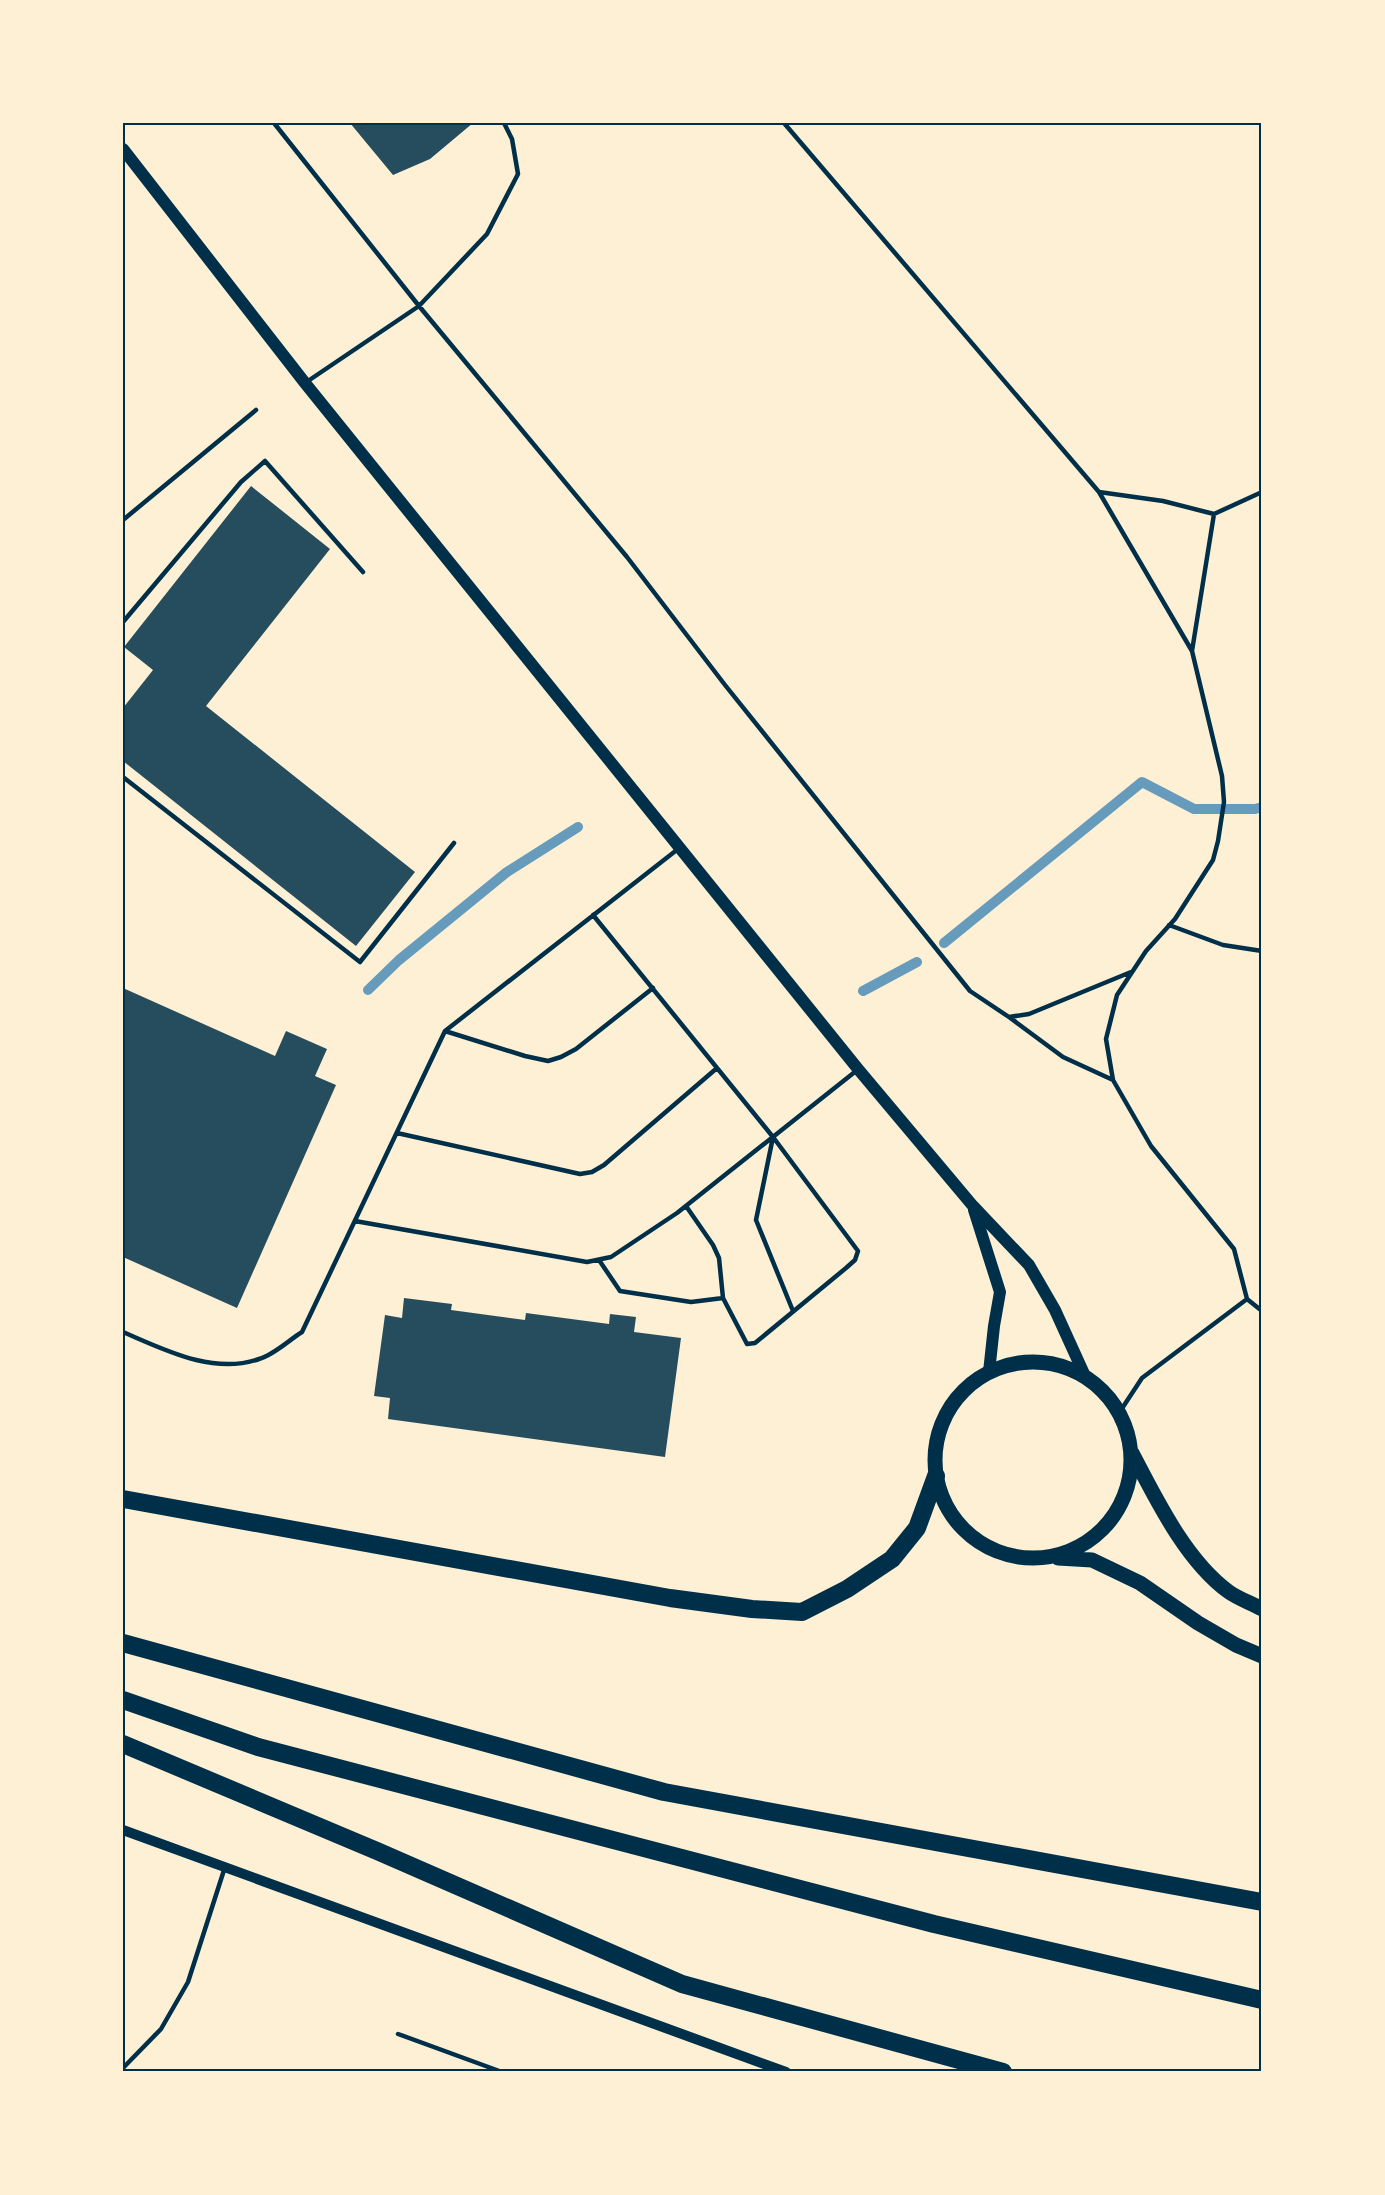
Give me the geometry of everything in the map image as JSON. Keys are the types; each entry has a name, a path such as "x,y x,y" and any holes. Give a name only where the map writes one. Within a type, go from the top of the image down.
{"highway":[{"path":"123,1499 670,1598 752,1609 802,1612 847,1589 892,1559 917,1528 936,1476"},
{"path":"123,1643 664,1792 1262,1902"},
{"path":"123,1700 258,1747 934,1924 1262,2000"},
{"path":"123,1744 682,1984 1003,2072"}],"main road":[{"path":"123,149 305,383 858,1069 973,1206 1029,1265 1055,1310 1085,1376"},
{"path":"973,1206 1000,1292 989,1372"},
{"path":"1049,1558 1078,1548 1102,1531 1120,1508 1130,1479 1131,1450 1127,1431 1119,1413 1104,1393 1085,1376 1062,1366 1037,1362 1012,1364 989,1372 963,1390 946,1415 936,1445 936,1476 945,1505 964,1530 989,1548 1019,1557 1092,1560 1140,1583 1198,1623 1236,1645 1262,1656"},
{"path":"1131,1450 1163,1511 1195,1558 1229,1592 1262,1609"}],"street":[{"path":"123,1830 786,2072"}],"lane":[{"path":"274,123 418,306 627,557 725,685 970,991 1063,1057 1113,1080"},
{"path":"305,383 418,306 487,234 518,174 512,139 504,123"},
{"path":"784,123 1100,492 1192,651 1222,776 1224,802 1218,842 1213,860 1169,926 1146,951 1117,995 1107,1038 1113,1080 1151,1146 1234,1249 1247,1299 1262,1311"},
{"path":"123,520 256,410"},
{"path":"123,622 241,482 265,461 363,572"},
{"path":"1100,492 1163,501 1214,514 1262,492"},
{"path":"1192,651 1214,514"},
{"path":"123,777 360,962 454,843"},
{"path":"123,1332 174,1354 226,1366 261,1359 302,1332 445,1031 680,847"},
{"path":"593,915 773,1137 858,1251 855,1260 755,1343 747,1344 723,1298 719,1258 713,1245 686,1206"},
{"path":"1169,926 1223,945 1262,951"},
{"path":"1009,1017 1029,1014 1132,972"},
{"path":"445,1031 548,1061 576,1049 653,988"},
{"path":"397,1132 580,1174 592,1172 604,1165 717,1068"},
{"path":"355,1221 588,1262 611,1257 686,1206 858,1069"},
{"path":"773,1137 756,1220 793,1311"},
{"path":"599,1260 620,1291 691,1302 723,1298"},
{"path":"1119,1413 1142,1378 1247,1299"},
{"path":"123,2068 161,2028 189,1982 225,1867"},
{"path":"398,2034 502,2072"}],"building":[{"path":"350,123 473,123 430,159 393,175"},
{"path":"251,486 330,549 206,706 415,872 356,946 123,761 123,708 153,670 124,647"},
{"path":"123,988 275,1056 286,1031 327,1049 315,1076 336,1085 237,1308 123,1257"},
{"path":"404,1298 452,1304 451,1310 525,1320 526,1313 609,1324 610,1314 636,1317 634,1332 681,1338 665,1457 388,1419 390,1398 374,1396 385,1315 402,1318"}],"waterway":[{"path":"944,943 1142,782 1194,809 1262,807"},
{"path":"368,990 399,960 507,872 578,827"},
{"path":"863,991 917,962"}]}
